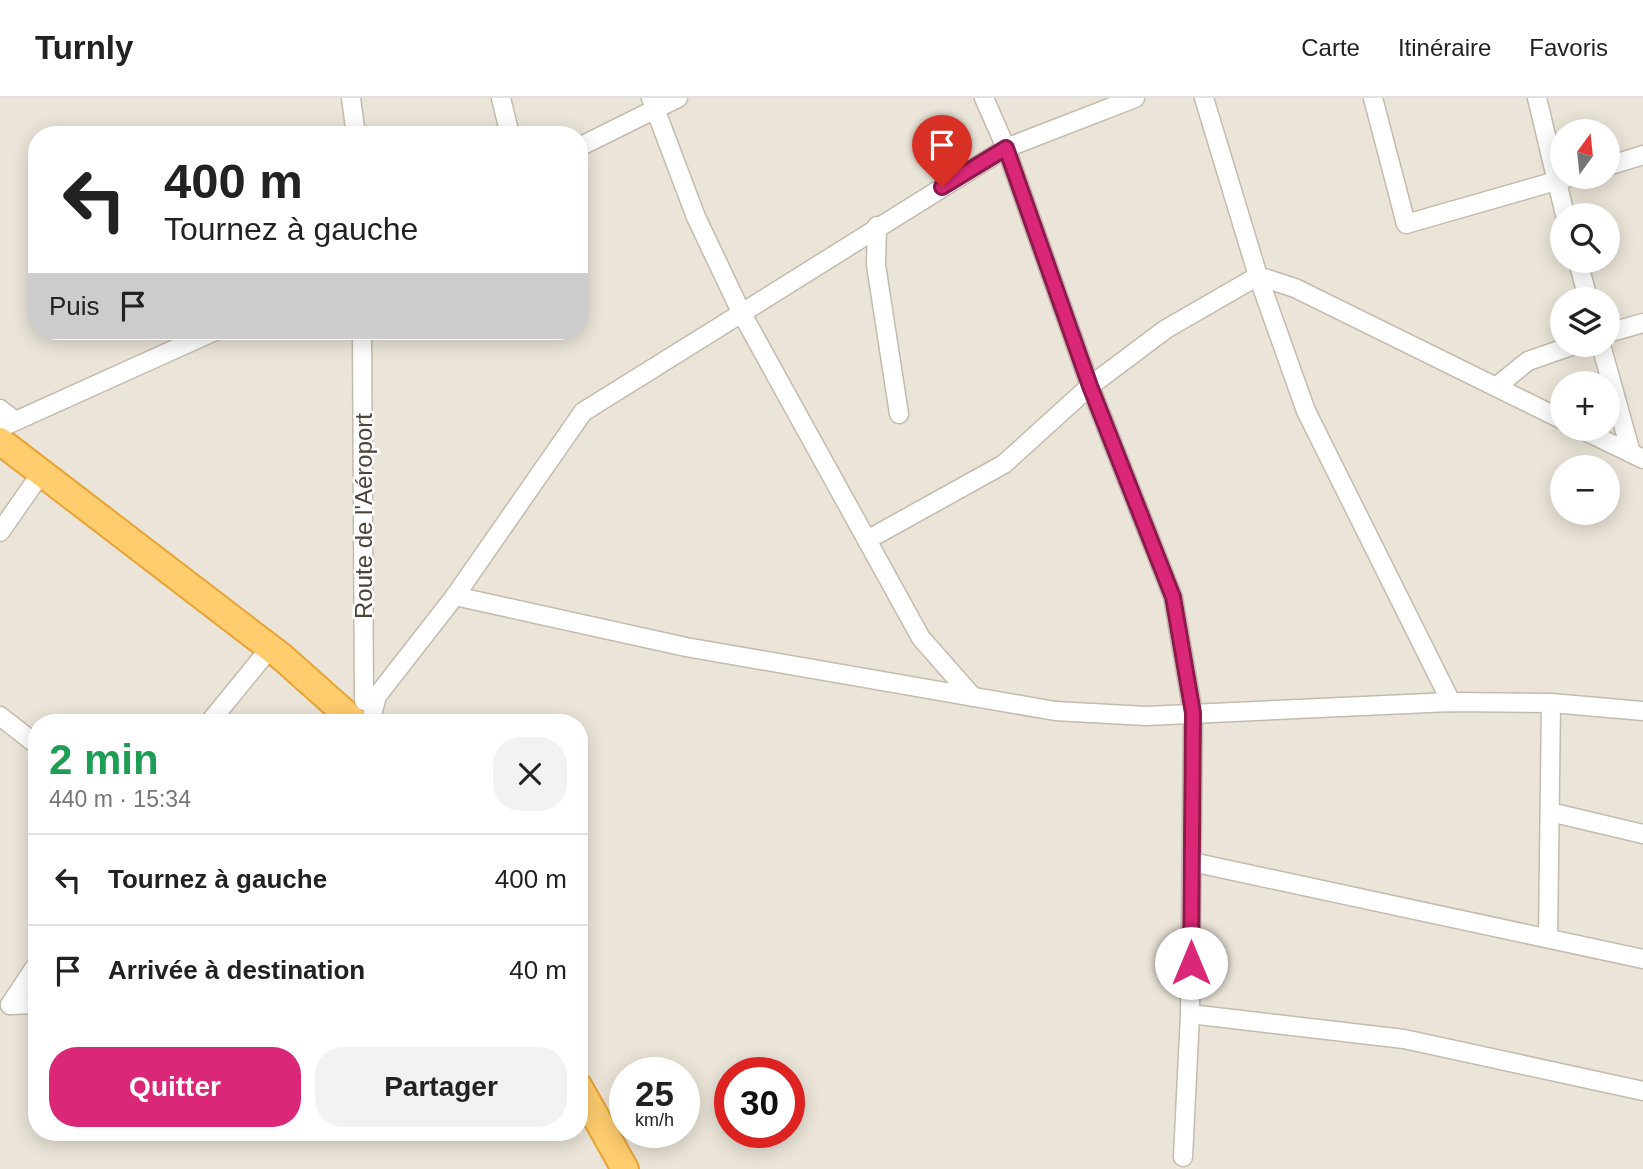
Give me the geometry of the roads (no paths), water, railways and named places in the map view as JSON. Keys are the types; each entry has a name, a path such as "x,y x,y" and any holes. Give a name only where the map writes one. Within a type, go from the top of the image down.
{"highway":[{"path":"5,430 42,472 270,648 359,707"},
{"path":"588,1103 625,1169"}],"street":[{"path":"351,98 355,126"},
{"path":"501,98 508,126"},
{"path":"588,142 652,104 678,98"},
{"path":"984,98 1006,148 1090,386 1173,597 1193,713 1191,1014 1183,1157"},
{"path":"359,707 455,596 583,412 877,226 1006,148 1135,98"},
{"path":"1204,98 1258,276 1306,411 1451,702"},
{"path":"1373,98 1406,224 1550,183"},
{"path":"1537,98 1550,138"},
{"path":"652,104 696,217 741,312 921,638 973,697"},
{"path":"1620,162 1643,155"},
{"path":"877,226 876,265 899,414"},
{"path":"867,540 1004,464 1090,386 1166,329 1258,276 1295,288 1550,414"},
{"path":"1620,330 1643,324"},
{"path":"0,409 5,430 196,340"},
{"name":"Route de l'Aéroport","path":"359,707 362,340"},
{"path":"1496,387 1528,361 1550,353"},
{"path":"1605,357 1637,456"},
{"path":"1606,441 1637,456"},
{"path":"0,532 42,472"},
{"path":"455,596 686,647 1055,711 1146,716 1451,702 1551,703 1643,711"},
{"path":"216,714 270,648"},
{"path":"1548,938 1551,703"},
{"path":"0,716 28,738"},
{"path":"1550,812 1643,834"},
{"path":"1192,862 1643,959"},
{"path":"28,978 10,1005 28,1004"},
{"path":"1191,1014 1404,1039 1643,1091"}]}
